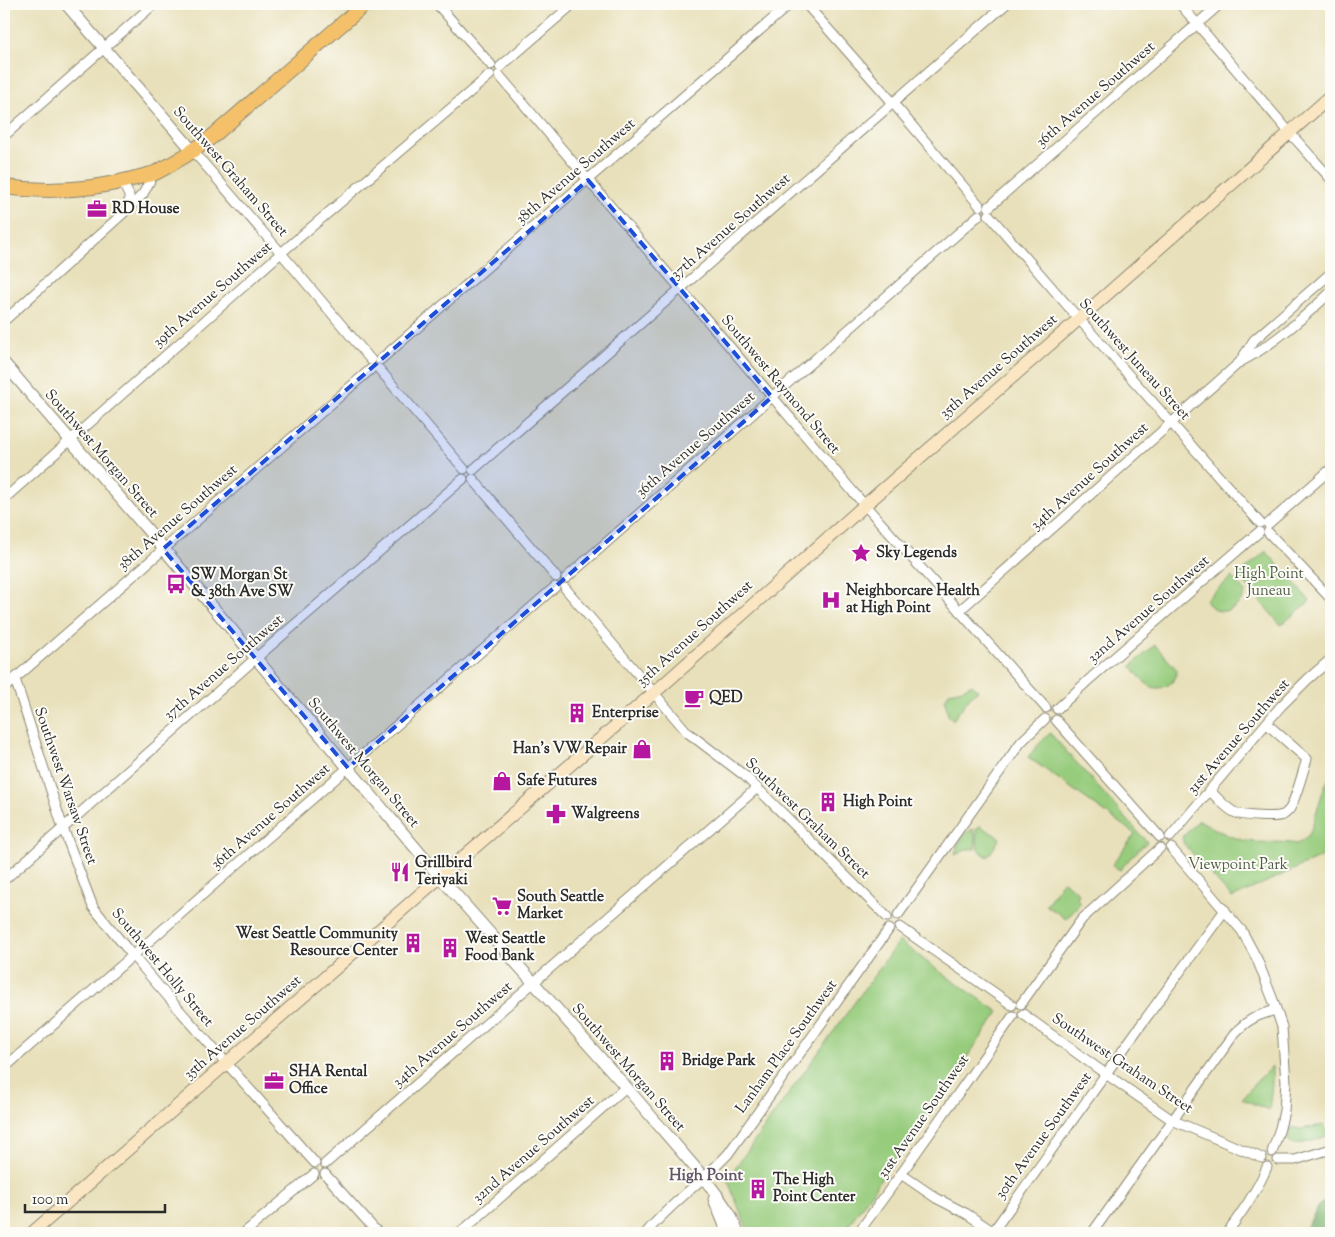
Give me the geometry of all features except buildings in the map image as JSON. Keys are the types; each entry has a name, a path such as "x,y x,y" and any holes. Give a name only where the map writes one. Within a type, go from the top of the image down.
{"main road":[{"path":"4,187 26,190 87,188 122,182 154,173 193,151 232,120 365,4"},
{"name":"35th Avenue Southwest","path":"32,1233 653,694 1331,96"}],"street":[{"name":"Southwest Graham Street","path":"66,4 281,253 556,577"},
{"path":"4,136 154,4"},
{"name":"Southwest Raymond Street","path":"438,4 865,506 1046,708"},
{"name":"39th Avenue Southwest","path":"4,499 281,253 573,4"},
{"name":"38th Avenue Southwest","path":"4,688 790,4"},
{"name":"Southwest Juneau Street","path":"806,4 1079,319 1264,528 1331,599"},
{"name":"37th Avenue Southwest","path":"4,880 1006,4"},
{"path":"1180,4 1331,179"},
{"name":"36th Avenue Southwest","path":"566,578 1220,4"},
{"path":"4,321 129,208 143,194 154,173"},
{"path":"122,182 129,196 129,208"},
{"name":"34th Avenue Southwest","path":"1240,362 1254,340 1331,273"},
{"name":"34th Avenue Southwest","path":"959,611 1240,362 1260,352 1331,292"},
{"name":"Southwest Morgan Street","path":"4,363 440,877 704,1178"},
{"name":"32nd Avenue Southwest","path":"1057,709 1331,469"},
{"path":"560,575 566,578 568,583 565,588 561,590 555,587 556,577 560,575"},
{"name":"36th Avenue Southwest","path":"4,1068 555,587"},
{"name":"Southwest Graham Street","path":"565,588 687,732 745,776 887,917"},
{"name":"31st Avenue Southwest","path":"1170,837 1293,693 1331,659"},
{"name":"Southwest Warsaw Street","path":"15,679 63,828 90,901"},
{"path":"1052,706 1057,709 1059,714 1056,720 1050,722 1045,720 1043,713 1046,708 1052,706"},
{"path":"898,915 1021,742 1045,720"},
{"path":"1056,720 1160,837"},
{"path":"1210,791 1228,808 1236,813 1247,816 1275,816 1283,815 1288,811 1307,759 1267,724"},
{"name":"34th Avenue Southwest","path":"325,1164 757,788"},
{"path":"1166,835 1170,837 1173,842 1171,848 1165,851 1160,848 1157,842 1160,837 1166,835"},
{"path":"900,927 1016,1005 1024,1010 1023,1014 1017,1017 1013,1016 1010,1010 1016,1005 1082,919 1160,848"},
{"path":"1171,848 1242,931 1266,979 1282,1027 1286,1082 1284,1111 1275,1156 1275,1166 1266,1167"},
{"name":"Southwest Holly Street","path":"90,901 132,956 315,1163"},
{"name":"30th Avenue Southwest","path":"993,1233 1225,910"},
{"path":"893,914 898,915 902,920 900,927 895,931 889,929 885,923 887,917 893,914"},
{"name":"Lanham Place Southwest","path":"704,1178 728,1154 889,929"},
{"path":"1092,1233 1235,1033 1257,1015 1276,1010"},
{"name":"Southwest Graham Street","path":"1023,1014 1172,1120 1262,1158"},
{"name":"31st Avenue Southwest","path":"858,1233 1013,1016"},
{"name":"32nd Avenue Southwest","path":"460,1233 626,1087"},
{"path":"1266,1167 1263,1164 1262,1158 1266,1153 1295,1160 1331,1149"},
{"path":"315,1163 325,1164 327,1171 324,1174 320,1176 314,1174 312,1169 315,1163"},
{"path":"1227,1233 1246,1207 1266,1167"},
{"path":"244,1233 314,1174"},
{"path":"324,1174 378,1233"},
{"path":"901,1174 936,1198 967,1214 993,1233"},
{"path":"652,1231 704,1178"},
{"path":"704,1178 728,1233"},
{"path":"704,1178 730,1214 738,1233"}],"highlighted area":[{"path":"588,180 772,397 348,768 163,549"}],"green space":[{"name":"High Point Juneau","path":"1266,551 1310,601 1281,625 1238,576"},
{"path":"1232,577 1245,592 1244,597 1229,610 1219,611 1214,609 1205,600"},
{"path":"1155,645 1177,670 1172,682 1160,688 1155,688 1146,683 1131,666"},
{"path":"972,684 978,690 970,697 953,720 948,715 945,700 949,692 963,689"},
{"path":"1050,733 1147,842 1120,870 1112,865 1135,834 1028,757"},
{"name":"Viewpoint Park","path":"1331,775 1331,868 1325,855 1232,898 1184,844 1182,838 1199,820 1239,839 1254,842 1297,844 1310,833 1325,785"},
{"path":"980,826 1000,838 988,857 978,850 976,829"},
{"path":"973,829 976,841 975,849 968,849 955,855 961,839"},
{"path":"1063,881 1079,893 1077,899 1080,903 1066,919 1046,905"},
{"path":"899,941 999,1012 843,1233 749,1233 727,1179"},
{"path":"1272,1066 1269,1110 1242,1099 1253,1085"},
{"path":"1324,1125 1327,1136 1313,1141 1291,1144 1288,1140 1291,1127 1301,1129"},
{"path":"1331,1200 1331,1233 1303,1233 1320,1204"}],"place":[{"name":"RD House","path":"97,209"},
{"name":"Sky Legends","path":"861,553"},
{"name":"SW Morgan St & 38th Ave SW","path":"176,584"},
{"name":"Neighborcare Health at High Point","path":"831,600"},
{"name":"QED","path":"694,698"},
{"name":"Enterprise","path":"577,713"},
{"name":"Han's VW Repair","path":"642,749"},
{"name":"Safe Futures","path":"502,781"},
{"name":"High Point","path":"828,802"},
{"name":"Walgreens","path":"556,814"},
{"name":"Grillbird Teriyaki","path":"400,872"},
{"name":"South Seattle Market","path":"502,906"},
{"name":"West Seattle Community Resource Center","path":"413,943"},
{"name":"West Seattle Food Bank","path":"450,948"},
{"name":"Bridge Park","path":"667,1061"},
{"name":"SHA Rental Office","path":"274,1081"},
{"name":"The High Point Center","path":"758,1189"}],"district":[{"name":"High Point","path":"706,1176"}]}
